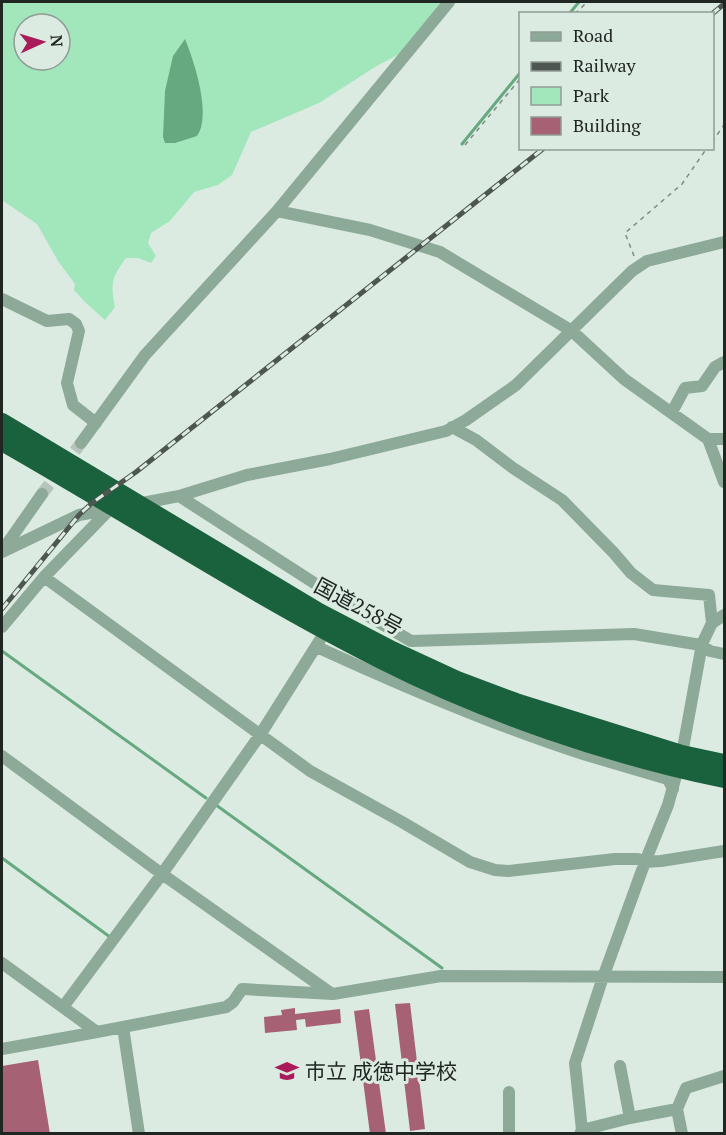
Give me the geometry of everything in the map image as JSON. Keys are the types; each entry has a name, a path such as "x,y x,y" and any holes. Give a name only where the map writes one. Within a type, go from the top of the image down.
{"highway":[{"name":"国道258号","path":"2,422 97,487 148,518 220,571 384,661 455,695 561,734 680,762 724,779"},
{"name":"国道258号","path":"2,442 97,487"},
{"name":"国道258号","path":"680,762 724,763"}],"street":[{"path":"81,443 145,354 277,212 449,2"},
{"path":"277,212 370,230 440,252 572,331 624,379 708,439 724,482"},
{"path":"2,551 79,515 178,496 247,475 330,459 446,431 516,385 638,267 647,261 671,254 724,242"},
{"path":"2,299 47,321 69,319 76,324 80,331 67,383 74,405 96,423"},
{"path":"672,412 685,388 702,386 715,367 724,362"},
{"path":"452,427 476,440 562,500 631,573 653,590 709,595 712,623"},
{"path":"708,439 724,439"},
{"path":"2,551 42,494"},
{"path":"178,496 334,601 411,640 634,634 701,645 710,651 724,654"},
{"path":"2,627 44,577 110,509"},
{"path":"44,577 310,771 482,867 508,871 615,859 638,859 645,862 724,851"},
{"path":"677,1109 630,1118 581,1132 575,1063 673,789 701,645 712,623 724,615"},
{"path":"63,1007 162,874 260,735 318,643 381,677 579,753 668,779 673,789"},
{"path":"2,756 162,874 333,994"},
{"path":"2,963 97,1032"},
{"path":"2,1049 226,1007 233,1002 242,989 333,994 441,976 724,977"},
{"path":"123,1027 139,1134"},
{"path":"620,1066 630,1118"},
{"path":"682,1134 677,1109 686,1088 724,1076"},
{"path":"509,1134 510,1092"}],"path":[{"path":"465,145 519,79"},
{"path":"714,139 724,125"},
{"path":"638,267 625,233 682,184 706,150"}],"green space":[{"path":"2,2 450,2 412,47 375,67 319,103 251,132 232,175 218,185 194,192 170,221 151,233 148,243 156,256 151,263 138,258 126,258 113,281 115,307 105,320 74,290 75,284 58,261 37,224 2,200"}],"shaded area":[{"path":"185,39 200,88 203,115 201,127 197,136 175,143 165,143 163,137 165,91 173,56"}],"building":[{"path":"410,1003 425,1129 410,1131 395,1004"},
{"path":"295,1008 295,1014 340,1009 341,1023 306,1027 305,1019 296,1020 297,1030 265,1033 264,1017 282,1015 281,1010"},
{"path":"369,1009 386,1134 370,1134 354,1011"},
{"path":"38,1060 50,1134 2,1134 2,1066"}],"waterway":[{"path":"571,12 579,2"},
{"path":"462,144 519,74"},
{"path":"2,651 206,798"},
{"path":"216,805 442,968"},
{"path":"2,858 110,937"}],"tunnel":[{"path":"42,494 81,443"}],"railway":[{"path":"714,12 724,4"},
{"path":"2,609 79,515 92,503 136,472 541,150"}],"place":[{"name":"市立 成徳中学校","path":"287,1071"}]}
